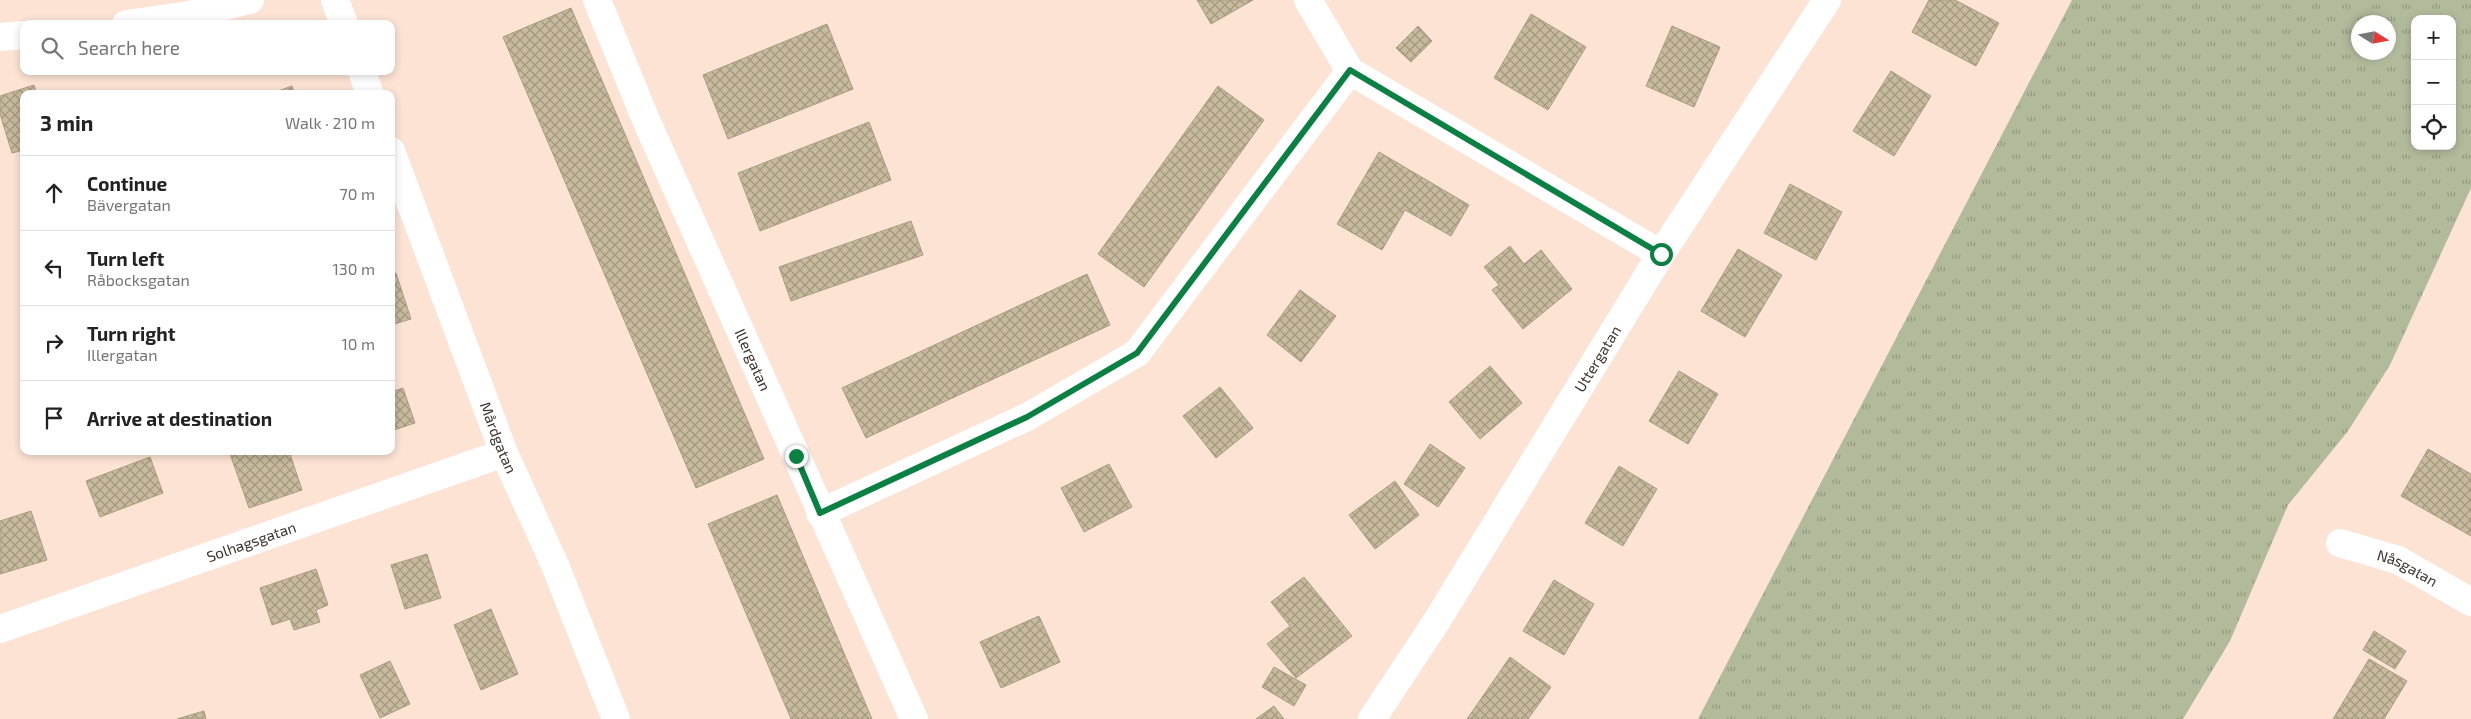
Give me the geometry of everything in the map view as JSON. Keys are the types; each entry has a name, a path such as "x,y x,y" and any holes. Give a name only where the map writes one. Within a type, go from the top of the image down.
{"street":[{"path":"154,20 189,15 250,0"},
{"path":"335,0 342,20"},
{"path":"1308,0 1350,70 1661,254"},
{"name":"Uttergatan","path":"1372,719 1438,619 1661,254 1827,0"},
{"name":"Illergatan","path":"606,4 646,120 820,513 914,719"},
{"path":"0,37 20,35"},
{"path":"820,513 1027,417 1137,353 1350,70"},
{"path":"363,75 369,90"},
{"name":"Mårdgatan","path":"395,162 504,453 556,565 616,719"},
{"name":"Solhagsgatan","path":"0,629 504,453"},
{"name":"Nåsgatan","path":"2340,543 2398,560 2471,602"}],"green space":[{"path":"2072,0 2471,0 2471,188 2390,365 2348,431 2288,505 2230,641 2183,719 1698,719"}],"building":[{"path":"1197,0 1253,0 1211,24"},
{"path":"1929,0 1955,0 1999,23 1976,66 1912,32"},
{"path":"571,8 764,459 696,488 503,37"},
{"path":"1531,14 1586,47 1548,110 1494,78"},
{"path":"827,24 853,89 728,139 703,75"},
{"path":"1418,26 1432,41 1411,62 1396,48"},
{"path":"1672,26 1720,47 1694,107 1646,86"},
{"path":"1891,71 1931,96 1894,156 1853,131"},
{"path":"34,85 36,90 20,90 20,151 12,153 0,114 0,96"},
{"path":"292,86 294,90 281,90"},
{"path":"1218,86 1264,120 1144,287 1098,254"},
{"path":"869,122 891,180 760,231 738,173"},
{"path":"1379,152 1469,205 1451,236 1405,210 1382,250 1337,224"},
{"path":"1790,184 1842,212 1816,260 1764,233"},
{"path":"911,221 923,255 791,301 779,267"},
{"path":"1510,246 1524,264 1541,250 1572,289 1523,329 1492,290 1499,285 1484,267"},
{"path":"1738,249 1782,275 1745,337 1701,311"},
{"path":"395,273 411,319 395,324"},
{"path":"1087,274 1110,325 866,438 842,388"},
{"path":"1300,290 1336,316 1301,362 1267,335"},
{"path":"1490,366 1522,403 1480,439 1449,402"},
{"path":"1679,371 1718,394 1688,444 1649,421"},
{"path":"1220,387 1253,428 1216,458 1183,416"},
{"path":"403,388 415,423 395,430 395,391"},
{"path":"1430,444 1465,468 1438,507 1404,484"},
{"path":"2428,449 2471,474 2471,536 2401,496"},
{"path":"230,455 290,455 302,490 249,508"},
{"path":"150,457 163,493 100,517 86,481"},
{"path":"1109,464 1132,507 1084,532 1061,488"},
{"path":"1619,466 1657,489 1623,546 1585,523"},
{"path":"1395,481 1419,515 1375,549 1349,515"},
{"path":"777,495 872,719 791,719 708,524"},
{"path":"31,511 47,560 0,574 0,521"},
{"path":"427,554 441,598 405,609 391,565"},
{"path":"316,569 328,605 316,610 320,622 294,630 290,619 272,625 260,588"},
{"path":"1304,577 1352,636 1296,678 1267,644 1290,626 1271,602"},
{"path":"1554,580 1594,604 1564,655 1523,631"},
{"path":"491,609 518,674 481,690 454,625"},
{"path":"1039,616 1060,662 1001,688 980,642"},
{"path":"2374,631 2406,651 2395,669 2363,650"},
{"path":"1510,657 1551,687 1528,719 1467,719"},
{"path":"2369,659 2407,681 2384,719 2333,719"},
{"path":"390,661 410,704 380,718 360,675"},
{"path":"1274,667 1306,685 1294,706 1262,687"},
{"path":"1274,706 1284,719 1256,719"},
{"path":"204,711 206,719 177,719"}],"route":[{"path":"796,456 820,513 1027,417 1137,353 1350,70 1661,254"}]}
